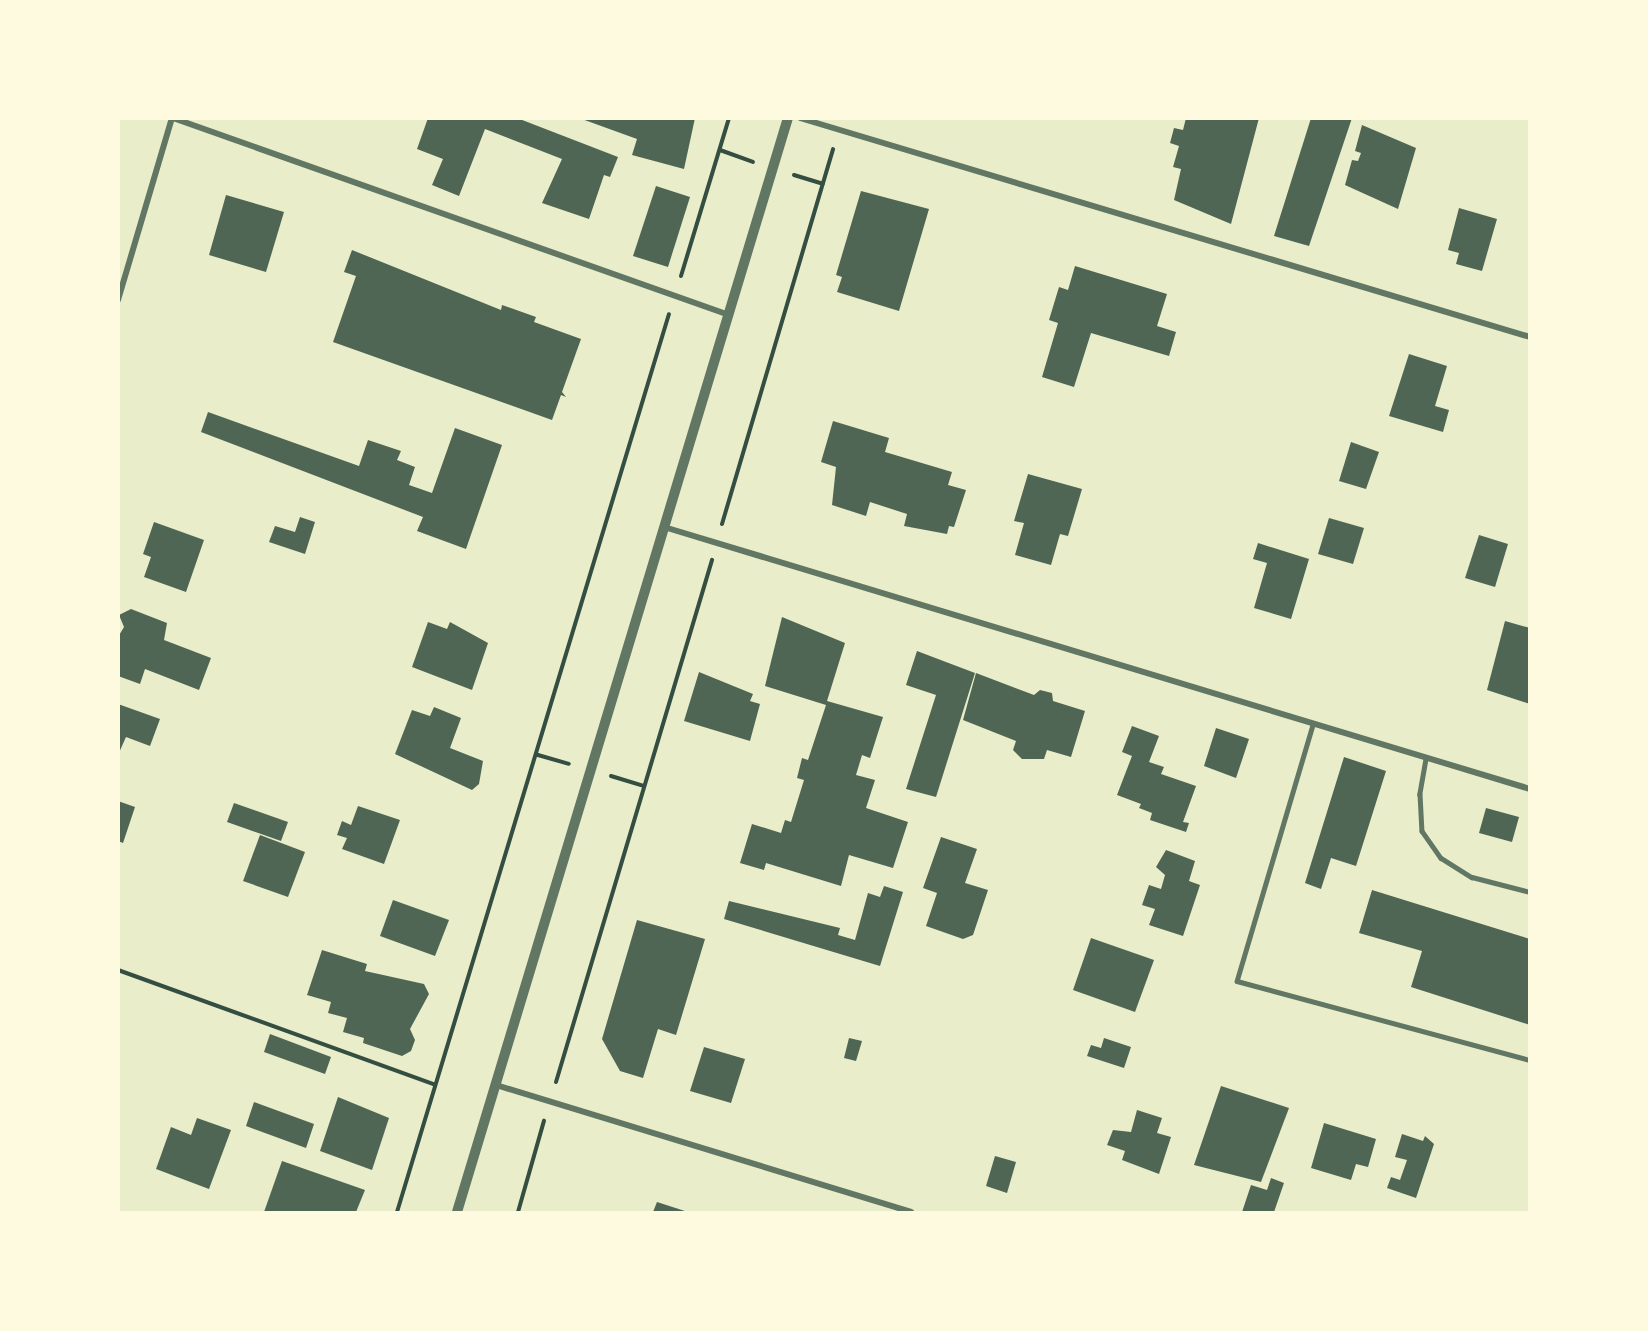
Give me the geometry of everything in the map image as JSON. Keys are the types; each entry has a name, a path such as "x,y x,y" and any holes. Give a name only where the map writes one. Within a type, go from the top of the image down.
{"street":[{"path":"118,300 172,118 674,298 729,315"},
{"path":"457,1212 788,118"},
{"path":"800,118 1530,337"},
{"path":"664,527 1312,725 1530,789"},
{"path":"496,1085 911,1212"}],"lane":[{"path":"1312,725 1237,981 1530,1060"},
{"path":"1426,759 1422,831 1441,858 1472,878 1530,892"}],"path":[{"path":"397,1212 538,755 729,118"},
{"path":"720,150 754,162"},
{"path":"724,518 833,152"},
{"path":"794,174 823,184"},
{"path":"555,1085 708,571"},
{"path":"538,755 567,763"},
{"path":"613,777 644,786"},
{"path":"118,970 435,1085"},
{"path":"518,1212 546,1116"}],"building":[{"path":"428,118 517,118 618,157 610,177 604,175 589,219 542,203 562,159 485,129 459,196 432,185 443,159 417,149"},
{"path":"579,118 695,118 684,169 632,155 637,139"},
{"path":"1186,118 1259,118 1231,224 1174,200 1181,169 1173,167 1179,146 1170,143 1174,128 1183,130"},
{"path":"1311,118 1352,118 1309,246 1274,236"},
{"path":"1362,125 1416,148 1398,209 1345,185 1352,160 1358,161 1361,153 1355,151"},
{"path":"656,186 690,197 668,267 633,256"},
{"path":"861,191 929,209 899,311 837,292 842,277 836,275"},
{"path":"226,195 284,212 266,272 209,255"},
{"path":"1459,208 1497,219 1482,271 1456,264 1459,253 1448,250"},
{"path":"352,250 501,310 502,305 536,317 534,322 581,339 562,392 566,397 561,395 552,420 333,342 356,276 344,272"},
{"path":"1075,266 1167,294 1157,326 1176,332 1169,356 1091,333 1074,387 1042,377 1058,323 1049,320 1059,287 1068,290"},
{"path":"1409,354 1447,366 1435,406 1449,410 1443,432 1389,416"},
{"path":"208,412 359,466 368,440 401,451 397,460 415,467 409,485 432,493 455,428 502,445 466,549 417,531 423,517 201,432"},
{"path":"833,421 889,438 885,452 952,472 948,485 966,490 954,527 949,526 947,534 904,526 907,514 870,502 866,516 832,505 836,467 821,462"},
{"path":"1351,442 1379,452 1366,489 1339,481"},
{"path":"1028,474 1082,489 1068,536 1060,534 1051,565 1015,555 1024,523 1014,521"},
{"path":"300,517 315,522 305,554 269,542 275,526 295,532"},
{"path":"1329,518 1364,528 1353,564 1318,554"},
{"path":"154,522 204,540 186,592 144,577 151,557 143,554"},
{"path":"1479,535 1508,544 1495,587 1465,578"},
{"path":"1258,543 1309,559 1291,619 1254,608 1267,563 1253,559"},
{"path":"131,609 167,623 164,640 211,658 199,690 145,669 140,684 118,676 118,637 124,627 119,615"},
{"path":"782,617 845,643 827,701 883,717 870,758 862,755 856,775 875,780 866,808 908,822 893,868 849,855 841,886 766,863 764,870 740,863 752,824 781,833 785,820 791,822 804,780 797,778 802,758 808,760 826,705 765,686"},
{"path":"1505,621 1530,628 1530,704 1487,690"},
{"path":"428,622 447,629 450,622 488,643 472,690 412,667"},
{"path":"917,651 975,673 936,797 906,789 936,695 906,685"},
{"path":"699,672 753,694 750,701 760,704 750,741 684,721"},
{"path":"976,673 1034,695 1040,690 1052,693 1053,701 1085,711 1071,757 1047,750 1044,759 1022,759 1013,750 1016,741 963,720"},
{"path":"118,704 160,719 150,746 126,737 118,755"},
{"path":"434,707 461,718 450,748 483,761 479,784 472,790 395,754 412,710 430,716"},
{"path":"1132,726 1159,736 1149,762 1164,767 1161,774 1196,786 1183,822 1189,823 1186,832 1150,820 1152,813 1139,808 1141,804 1117,795 1132,756 1122,752"},
{"path":"1216,728 1249,739 1236,778 1204,766"},
{"path":"1344,757 1386,771 1356,866 1331,858 1321,889 1305,883"},
{"path":"118,801 135,807 123,843 118,841"},
{"path":"234,803 288,822 281,841 227,822"},
{"path":"358,806 400,820 384,864 342,849 347,838 337,835 342,821 351,825"},
{"path":"1486,808 1519,817 1512,842 1479,833"},
{"path":"260,835 305,852 288,897 243,881"},
{"path":"941,837 977,849 965,883 988,890 973,935 963,939 926,926 937,893 923,888"},
{"path":"1166,850 1195,861 1189,881 1200,885 1183,936 1149,925 1155,909 1142,905 1149,885 1161,889 1165,875 1156,867"},
{"path":"884,886 903,892 880,966 724,919 729,901 840,928 838,935 855,940 868,893 880,897"},
{"path":"1372,890 1530,939 1530,1025 1411,987 1422,951 1359,933"},
{"path":"393,900 449,920 435,956 380,936"},
{"path":"637,920 705,939 676,1035 658,1029 643,1078 620,1071 602,1039"},
{"path":"1091,938 1154,960 1135,1012 1073,990"},
{"path":"322,950 367,964 365,971 424,984 429,994 410,1029 415,1040 411,1051 402,1056 363,1043 364,1038 343,1032 347,1018 328,1013 331,1002 307,995"},
{"path":"270,1034 331,1057 325,1074 264,1052"},
{"path":"849,1038 862,1041 856,1061 844,1058"},
{"path":"1104,1038 1131,1047 1124,1068 1087,1056 1091,1045 1101,1048"},
{"path":"704,1047 745,1059 731,1103 690,1091"},
{"path":"1221,1086 1289,1108 1261,1182 1194,1165"},
{"path":"338,1097 389,1118 372,1170 320,1151"},
{"path":"254,1102 314,1124 306,1148 246,1126"},
{"path":"1137,1110 1162,1118 1157,1133 1171,1137 1159,1174 1122,1160 1125,1151 1107,1145 1113,1130 1131,1132"},
{"path":"197,1118 231,1130 209,1189 156,1169 171,1127 191,1135"},
{"path":"1324,1123 1376,1139 1368,1167 1356,1164 1351,1180 1311,1168"},
{"path":"1402,1134 1423,1141 1425,1136 1434,1144 1416,1198 1387,1188 1391,1177 1400,1180 1407,1160 1395,1157"},
{"path":"995,1156 1016,1162 1007,1193 986,1186"},
{"path":"282,1161 365,1190 356,1212 264,1212"},
{"path":"1271,1178 1284,1183 1274,1212 1242,1212 1251,1185 1267,1190"},
{"path":"657,1202 688,1212 653,1212"}]}
